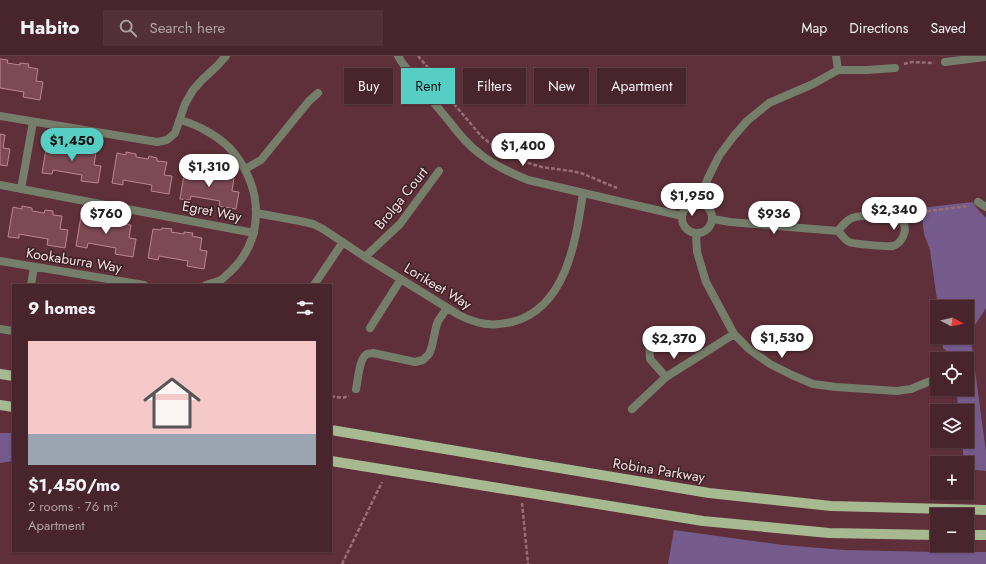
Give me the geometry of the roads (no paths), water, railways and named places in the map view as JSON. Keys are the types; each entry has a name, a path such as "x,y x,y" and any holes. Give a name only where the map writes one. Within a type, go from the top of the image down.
{"main road":[{"path":"0,374 12,376"},
{"path":"0,405 12,407"},
{"name":"Robina Parkway","path":"332,430 709,493 831,506 986,510"},
{"path":"332,461 703,521 829,533 930,535"},
{"path":"974,535 986,535"}],"street":[{"path":"0,116 158,142 167,140 175,133 185,104 193,90 226,56"},
{"path":"398,56 437,108 464,139 480,154 510,173 528,180 682,216"},
{"path":"836,56 838,70"},
{"path":"945,62 986,57"},
{"path":"697,199 710,208 713,219 712,223 707,229 700,233 696,233 686,228 682,220 685,209 697,199 719,156 733,137 747,121 769,103 813,84 838,70 896,68"},
{"path":"245,169 261,160 309,101 318,93"},
{"path":"180,120 196,126 218,139 233,152 245,169 253,189 256,213 254,233 248,249 238,264 221,283"},
{"path":"21,189 33,122"},
{"name":"Brolga Court","path":"365,257 400,224 439,171"},
{"name":"Egret Way","path":"0,185 254,233"},
{"name":"Lorikeet Way","path":"256,213 313,224 447,308 472,321 489,324 502,324 518,320 532,314 545,303 557,287 567,266 573,248 578,229 584,192"},
{"path":"978,202 986,207"},
{"path":"713,219 840,233 849,243 893,246 904,236 905,230 903,223 898,218 866,216 851,218 845,223 840,233"},
{"path":"696,233 698,252 706,282 734,334 749,349 770,364 813,384 836,387 897,391 911,389 930,381"},
{"path":"315,284 343,242"},
{"name":"Kookaburra Way","path":"0,261 138,284"},
{"path":"31,284 34,267"},
{"path":"370,328 401,279"},
{"path":"356,389 361,363 366,354 373,353 415,362 423,360 429,354 438,321 447,308"},
{"path":"0,329 12,331"},
{"path":"632,409 666,376 734,334"},
{"path":"649,337 650,359 666,376"}]}
